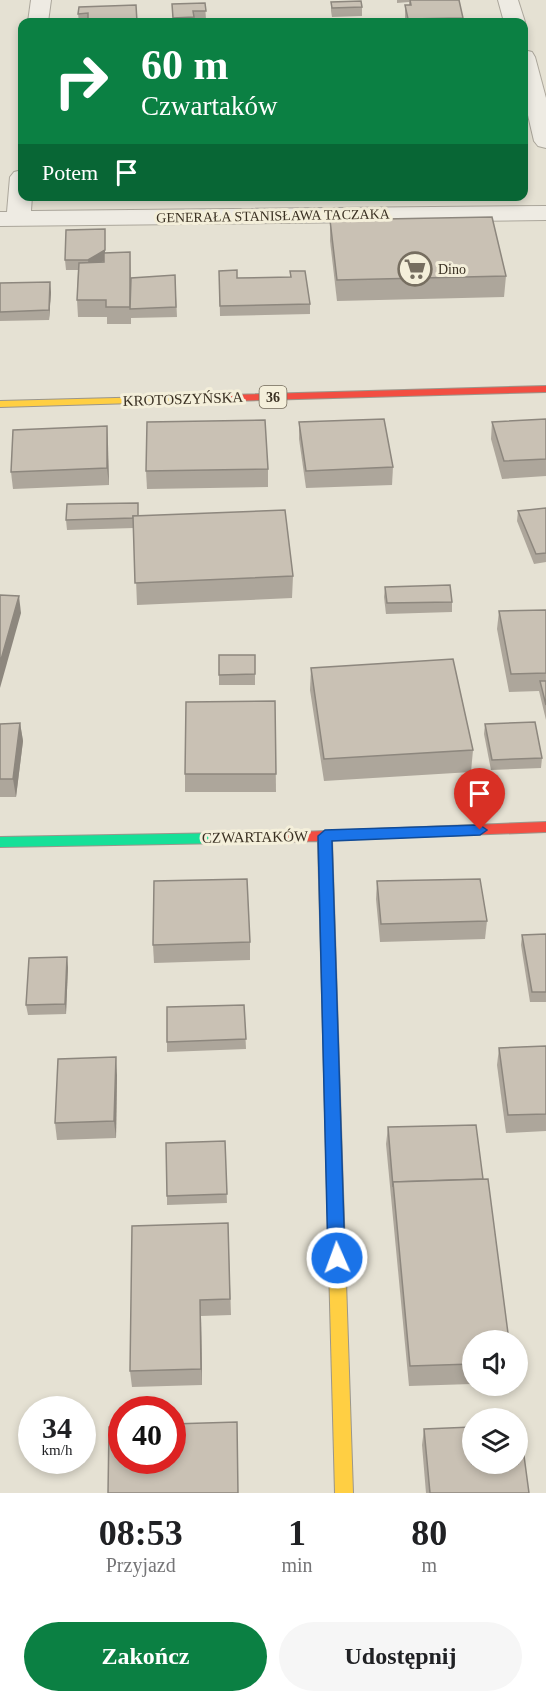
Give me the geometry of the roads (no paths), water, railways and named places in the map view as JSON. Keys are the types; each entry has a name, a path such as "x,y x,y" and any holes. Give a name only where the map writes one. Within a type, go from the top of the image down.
{"street":[{"path":"38,18 40,0"},
{"path":"508,0 513,18"},
{"path":"528,72 546,141"},
{"path":"9,219 18,190"},
{"name":"GENERAŁA STANISŁAWA TACZAKA","path":"9,219 546,213"},
{"name":"KROTOSZYŃSKA","path":"0,404 546,389"},
{"name":"CZWARTAKÓW","path":"0,842 325,836 546,827"},
{"path":"325,836 344,1493"}],"place":[{"name":"Dino","path":"415,269"}]}
